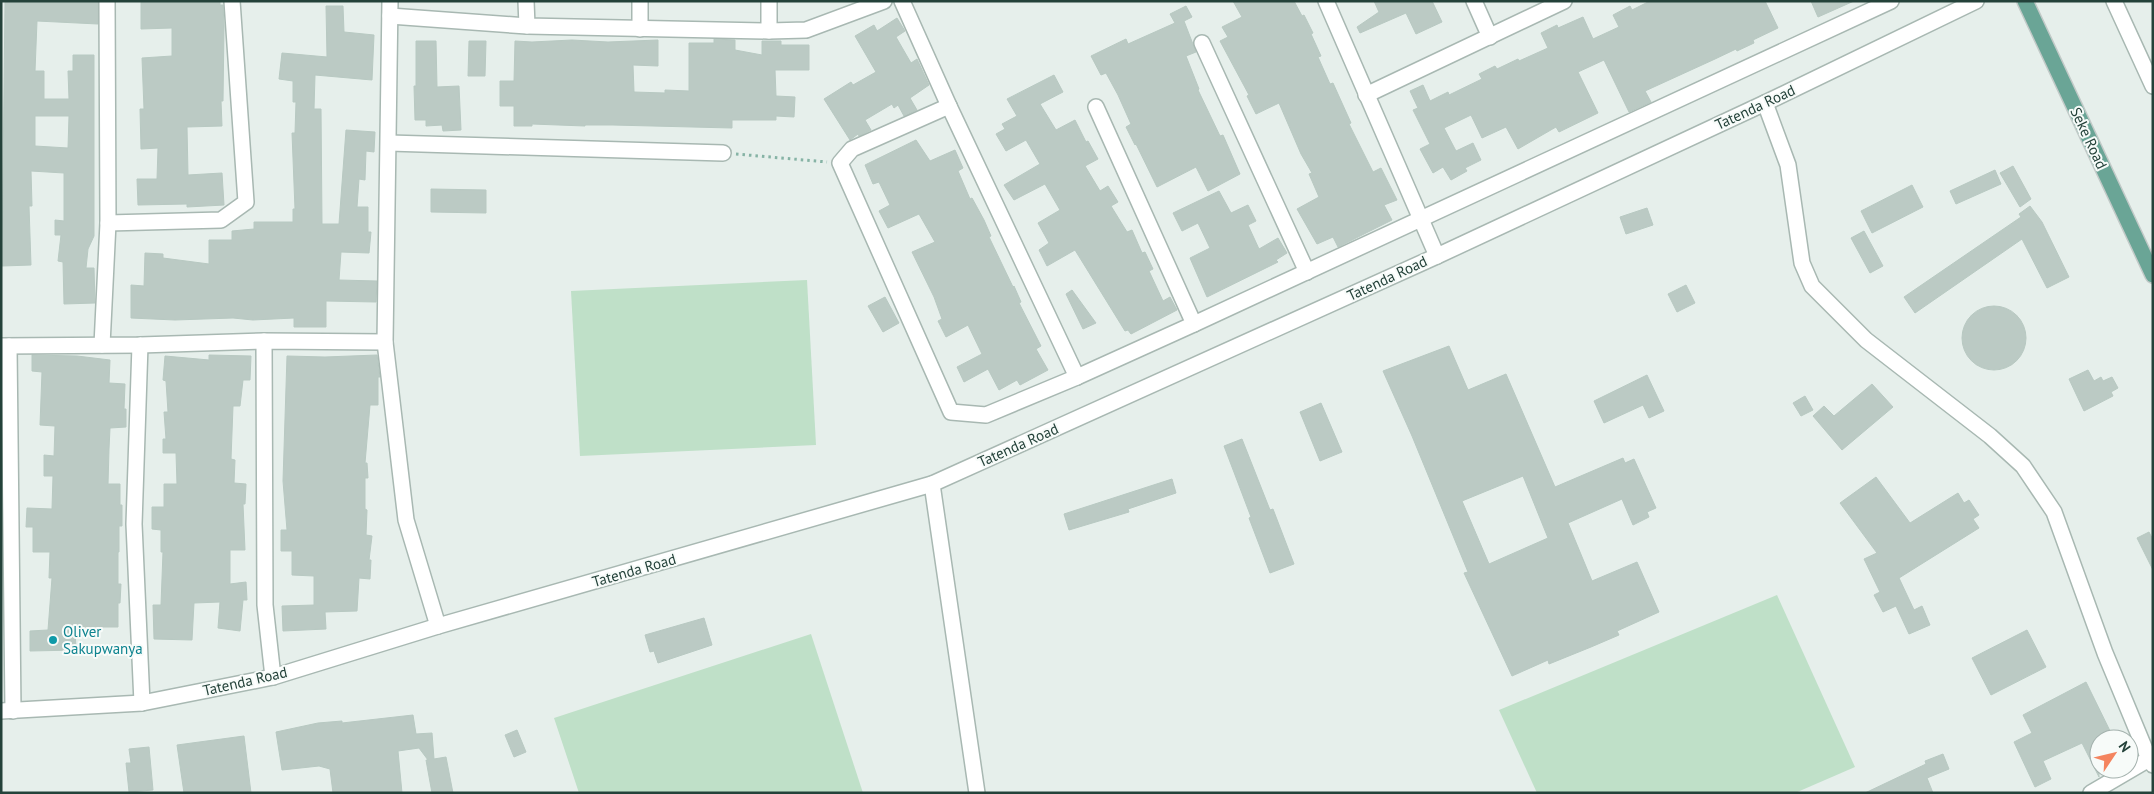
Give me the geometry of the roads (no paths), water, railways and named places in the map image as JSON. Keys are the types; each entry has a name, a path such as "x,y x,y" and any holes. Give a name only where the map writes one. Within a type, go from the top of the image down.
{"main road":[{"name":"Seke Road","path":"2025,1 2153,275"}],"street":[{"path":"102,345 108,222 107,1"},
{"path":"108,222 221,220 246,202 232,1"},
{"path":"526,1 527,26"},
{"path":"640,1 640,29"},
{"path":"769,1 769,31"},
{"path":"438,626 406,520 385,342 390,9 527,26 769,31 806,30 884,1"},
{"path":"902,1 949,106 1077,378"},
{"path":"1326,1 1437,256"},
{"path":"1474,1 1490,37"},
{"path":"1366,95 1564,1"},
{"path":"949,106 852,149 840,163 952,412 986,415 1077,378 1891,1"},
{"name":"Tatenda Road","path":"7,711 142,703 273,677 438,626 932,484 1437,256 1765,103 1976,1"},
{"path":"2114,1 2153,86"},
{"path":"1202,43 1307,272"},
{"path":"1765,103 1788,164 1802,263 1812,286 1866,340 1990,436 2023,466 2054,512 2106,653 2151,762 2091,793"},
{"path":"1096,107 1194,324"},
{"path":"389,143 723,153"},
{"path":"7,711 5,346 140,345 264,340 385,342"},
{"path":"264,340 265,605 273,677"},
{"path":"140,345 134,524 142,703"},
{"path":"932,484 977,793"}],"place":[{"name":"Oliver Sakupwanya","path":"53,640"}]}
